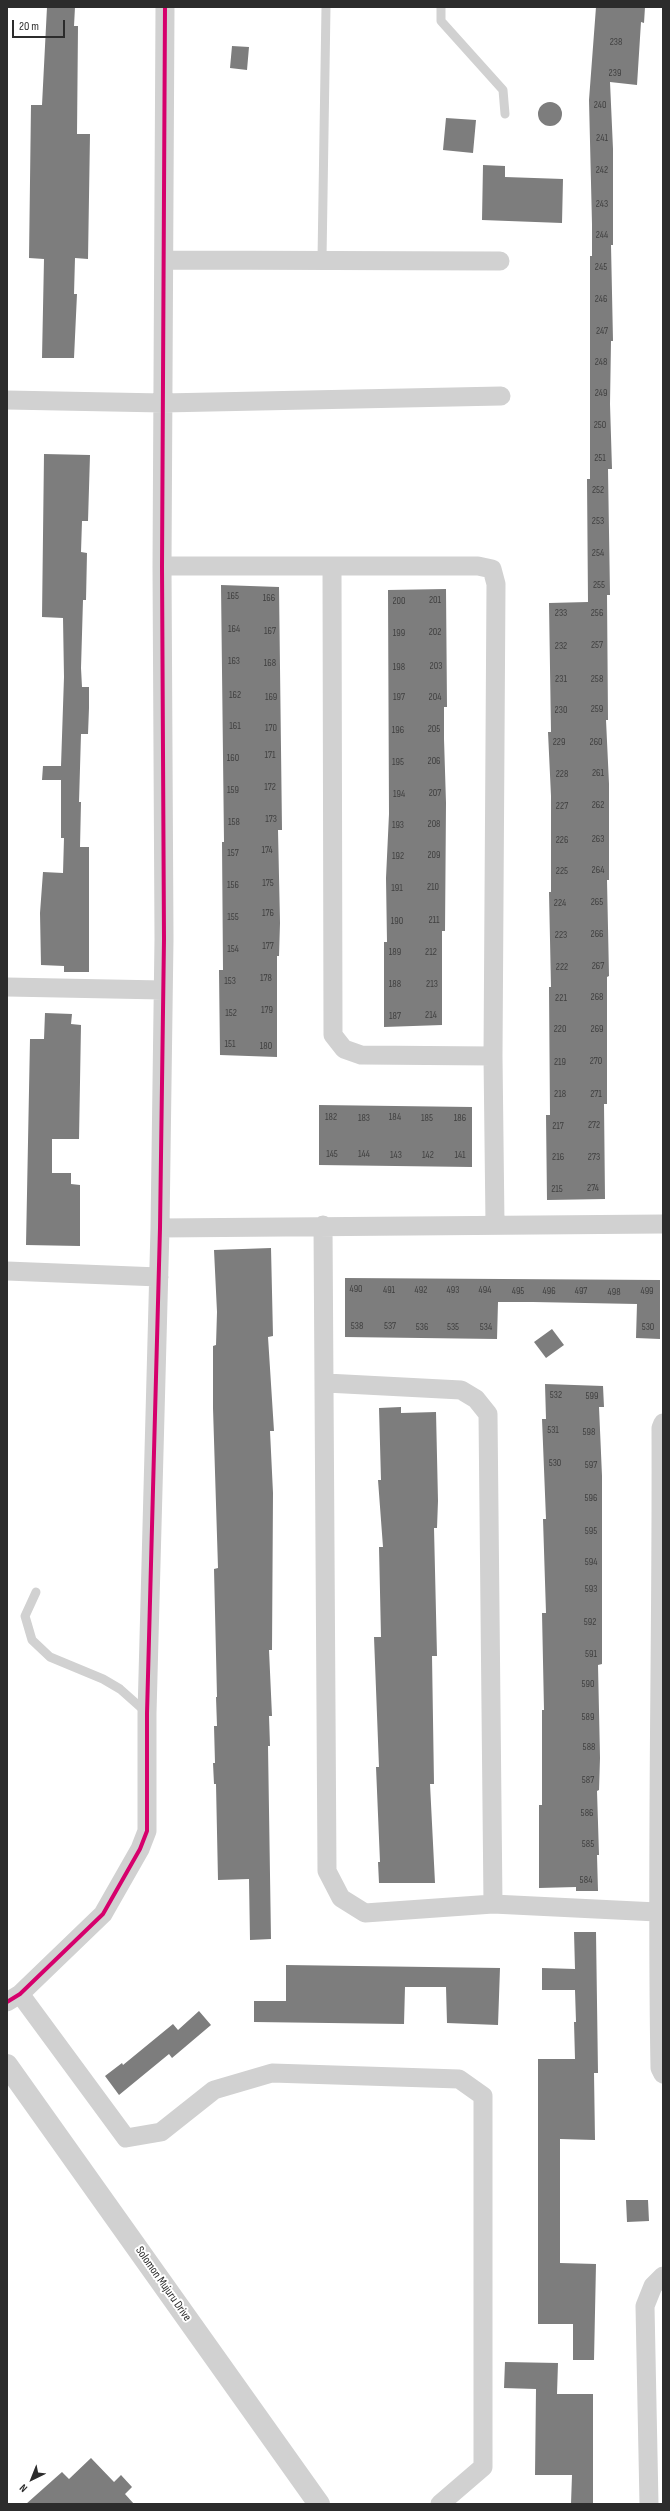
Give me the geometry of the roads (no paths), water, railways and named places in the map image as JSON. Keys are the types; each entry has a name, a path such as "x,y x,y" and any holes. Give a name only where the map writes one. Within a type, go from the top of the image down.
{"street":[{"path":"165,7 162,566 163,990 159,1277 147,1713 147,1831 140,1849 103,1914 14,1998 126,2138 161,2132 214,2090 272,2073 459,2079 483,2096 483,2467 440,2504"},
{"path":"164,260 322,259 500,261"},
{"path":"7,400 163,402 501,396"},
{"path":"162,566 332,568 478,566 492,569 496,584 493,1056 495,1224"},
{"path":"332,568 333,1035 344,1049 361,1055 493,1056"},
{"path":"7,986 163,990"},
{"path":"160,1228 495,1224 663,1224"},
{"path":"323,1226 326,1383 327,1871 340,1898 365,1913 493,1904 657,1912"},
{"path":"7,1271 159,1277"},
{"path":"326,1383 461,1390 476,1399 488,1414 493,1904"},
{"path":"663,1423 661,1428 662,1558 657,1912 660,2068 663,2074"},
{"name":"Solomon Mujuru Drive","path":"7,2065 319,2504"},
{"path":"649,2504 644,2306 653,2286 663,2276"}],"lane":[{"path":"322,259 326,7"},
{"path":"441,7 441,21 503,90 505,114"},
{"path":"36,1592 25,1616 32,1640 50,1657 103,1679 120,1689 147,1713"}]}
